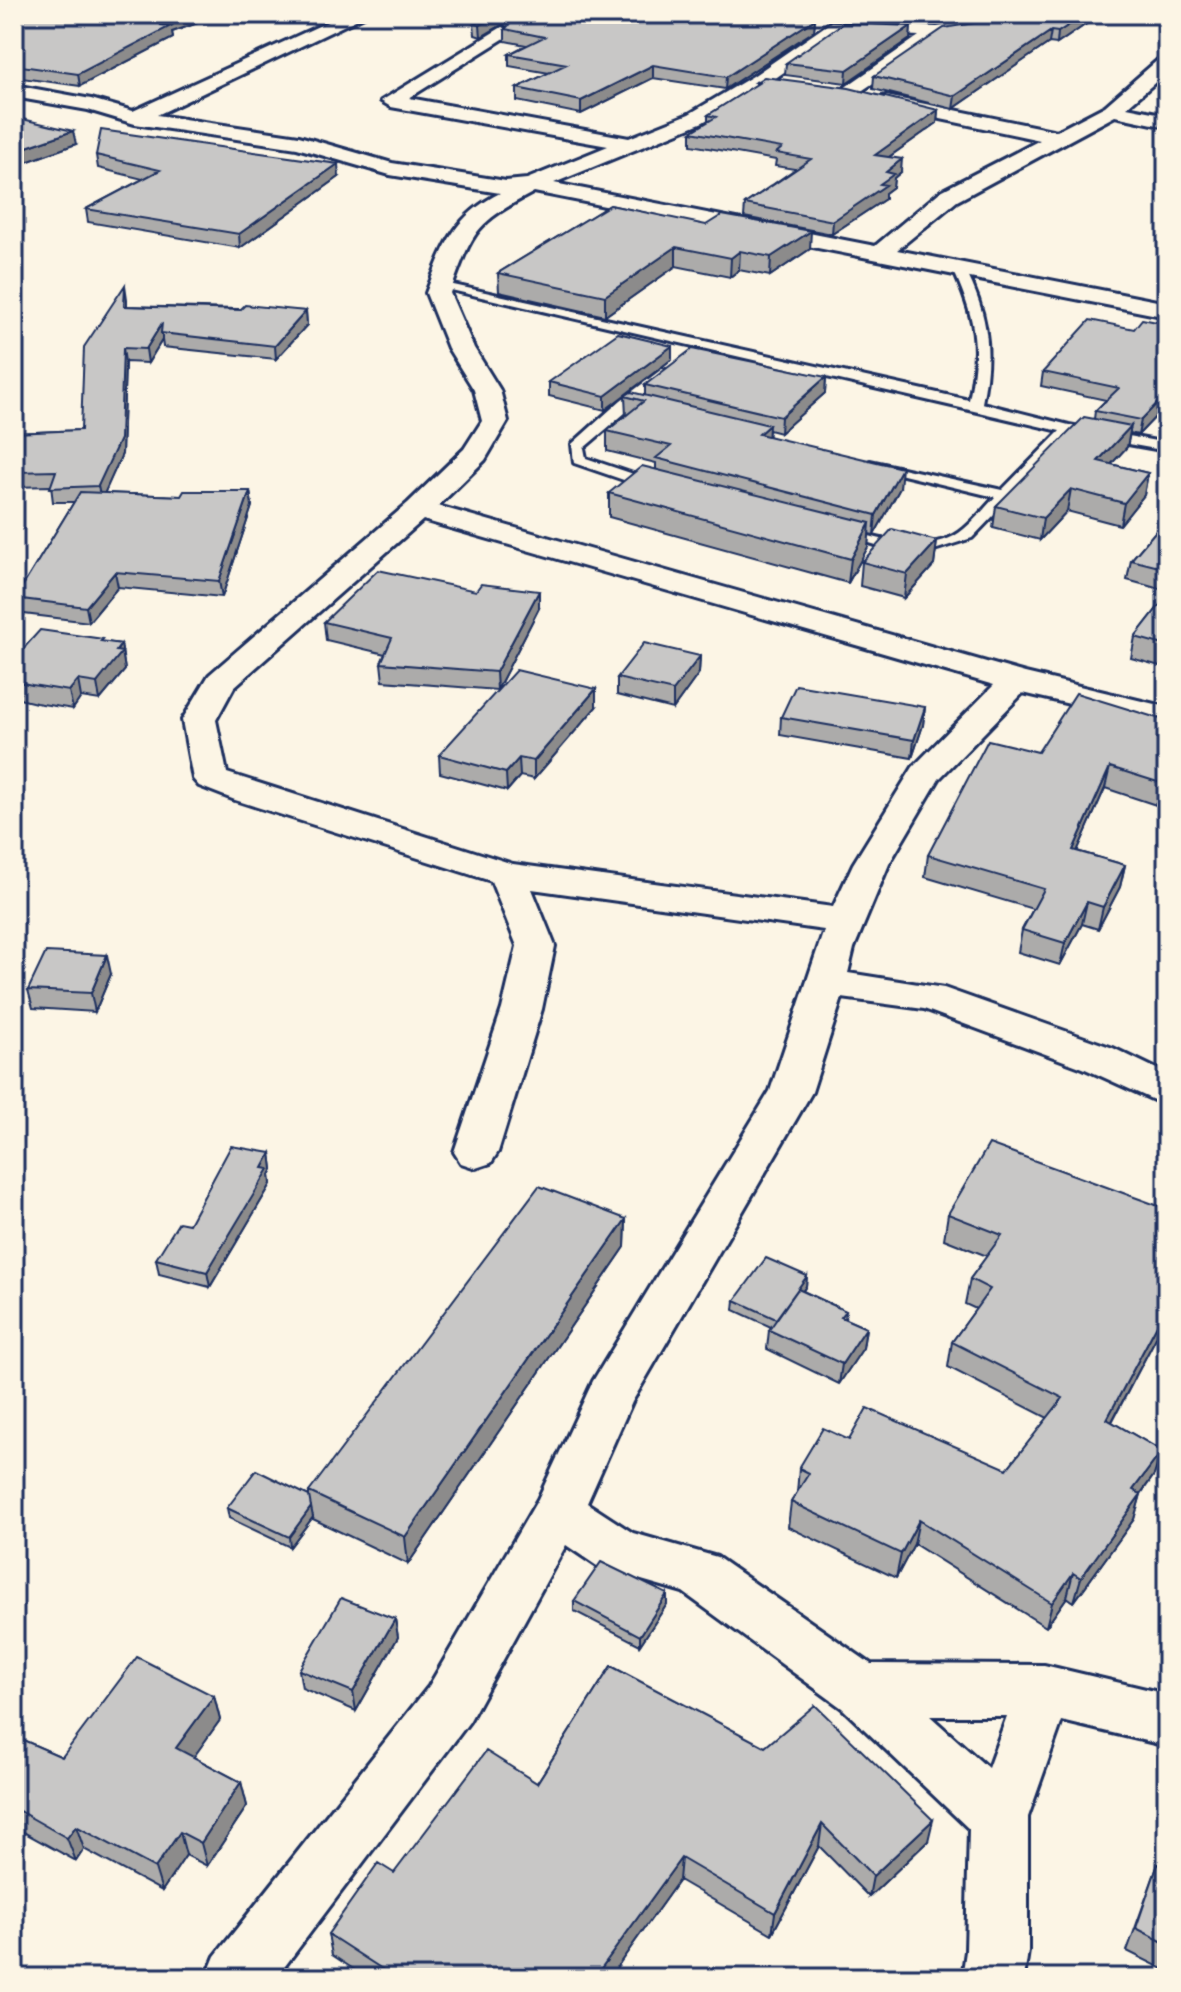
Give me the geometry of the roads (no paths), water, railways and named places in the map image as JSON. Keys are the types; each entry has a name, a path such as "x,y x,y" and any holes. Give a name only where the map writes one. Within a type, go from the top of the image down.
{"street":[{"path":"135,118 359,14"},
{"path":"846,921 507,874 451,852 272,803 211,779 199,720 221,682 418,509 475,454 495,421 487,390 461,348 438,293 459,237 485,209 531,185 634,145 775,82 824,24 937,32 989,24 1014,14"},
{"path":"502,32 391,101 634,145"},
{"path":"937,32 843,91 901,106 1061,138"},
{"path":"881,252 949,196 1112,110 1167,62"},
{"path":"14,91 91,105 135,118 299,142 390,169 506,187 531,185 1167,310"},
{"path":"874,117 901,106 933,99"},
{"path":"1112,110 1167,121"},
{"path":"418,509 1016,681 1167,717"},
{"path":"237,1978 449,1704 558,1511 610,1395 791,1092 835,948 871,864 925,774 1016,681"},
{"path":"476,1152 522,1009 536,946 507,874"},
{"path":"825,983 930,997 1098,1058 1167,1091"},
{"path":"558,1511 619,1552 698,1573 862,1690 999,1817"},
{"path":"862,1690 1044,1691 1167,1720"},
{"path":"993,1978 997,1951 999,1817 1044,1691"}],"lane":[{"path":"958,267 980,314 985,357 975,405"},
{"path":"440,286 975,405 1069,429 1167,447"},
{"path":"673,490 628,479 579,460 577,447 705,344"},
{"path":"824,529 890,545 928,548 967,535 1069,429"},
{"path":"854,459 1007,496"}]}
